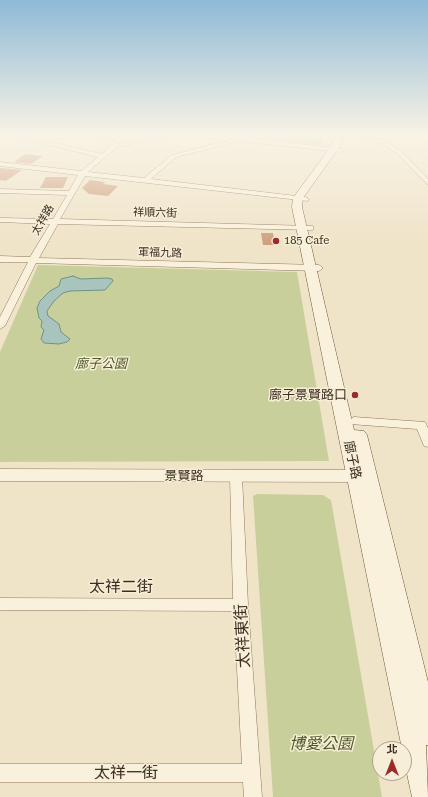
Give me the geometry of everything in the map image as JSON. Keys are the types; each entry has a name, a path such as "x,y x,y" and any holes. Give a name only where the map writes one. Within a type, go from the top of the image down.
{"main road":[{"path":"301,199 321,171"},
{"name":"廍子路","path":"301,199 306,228 362,476 422,723 425,797"},
{"name":"廍子路","path":"315,268 354,421 362,476"}],"street":[{"path":"66,171 301,199"},
{"path":"146,180 156,171"},
{"path":"417,171 428,183"},
{"name":"太祥路","path":"0,326 2,316 83,173"},
{"path":"0,191 71,193"},
{"name":"祥順六街","path":"0,220 306,228"},
{"name":"軍福九路","path":"0,259 315,268"},
{"path":"354,421 421,425 428,443"},
{"name":"景賢路","path":"0,475 362,476"},
{"name":"太祥東街","path":"236,476 241,605 253,797"},
{"name":"太祥二街","path":"0,604 241,605"},
{"name":"太祥一街","path":"0,773 252,773"}],"green space":[{"name":"廍子公園","path":"38,265 297,272 329,461 0,462 0,352"},
{"name":"博愛公園","path":"257,494 323,495 331,500 372,741 372,781 379,781 382,797 273,797 253,496"}],"water":[{"path":"73,276 81,279 107,278 112,279 113,281 105,290 70,291 63,293 54,301 47,311 48,316 59,324 61,332 70,339 67,342 59,344 44,343 41,339 44,330 41,327 42,321 39,318 37,308 40,301 50,291 59,286 61,279"}],"building":[{"path":"0,171 20,171 6,181 0,180"},
{"path":"46,177 68,177 63,188 40,188"},
{"path":"90,180 118,186 108,196 89,194 82,188"},
{"path":"261,233 273,233 275,245 263,245"}],"place":[{"name":"185 Cafe","path":"276,241"},
{"name":"廍子景賢路口","path":"355,395"}]}
